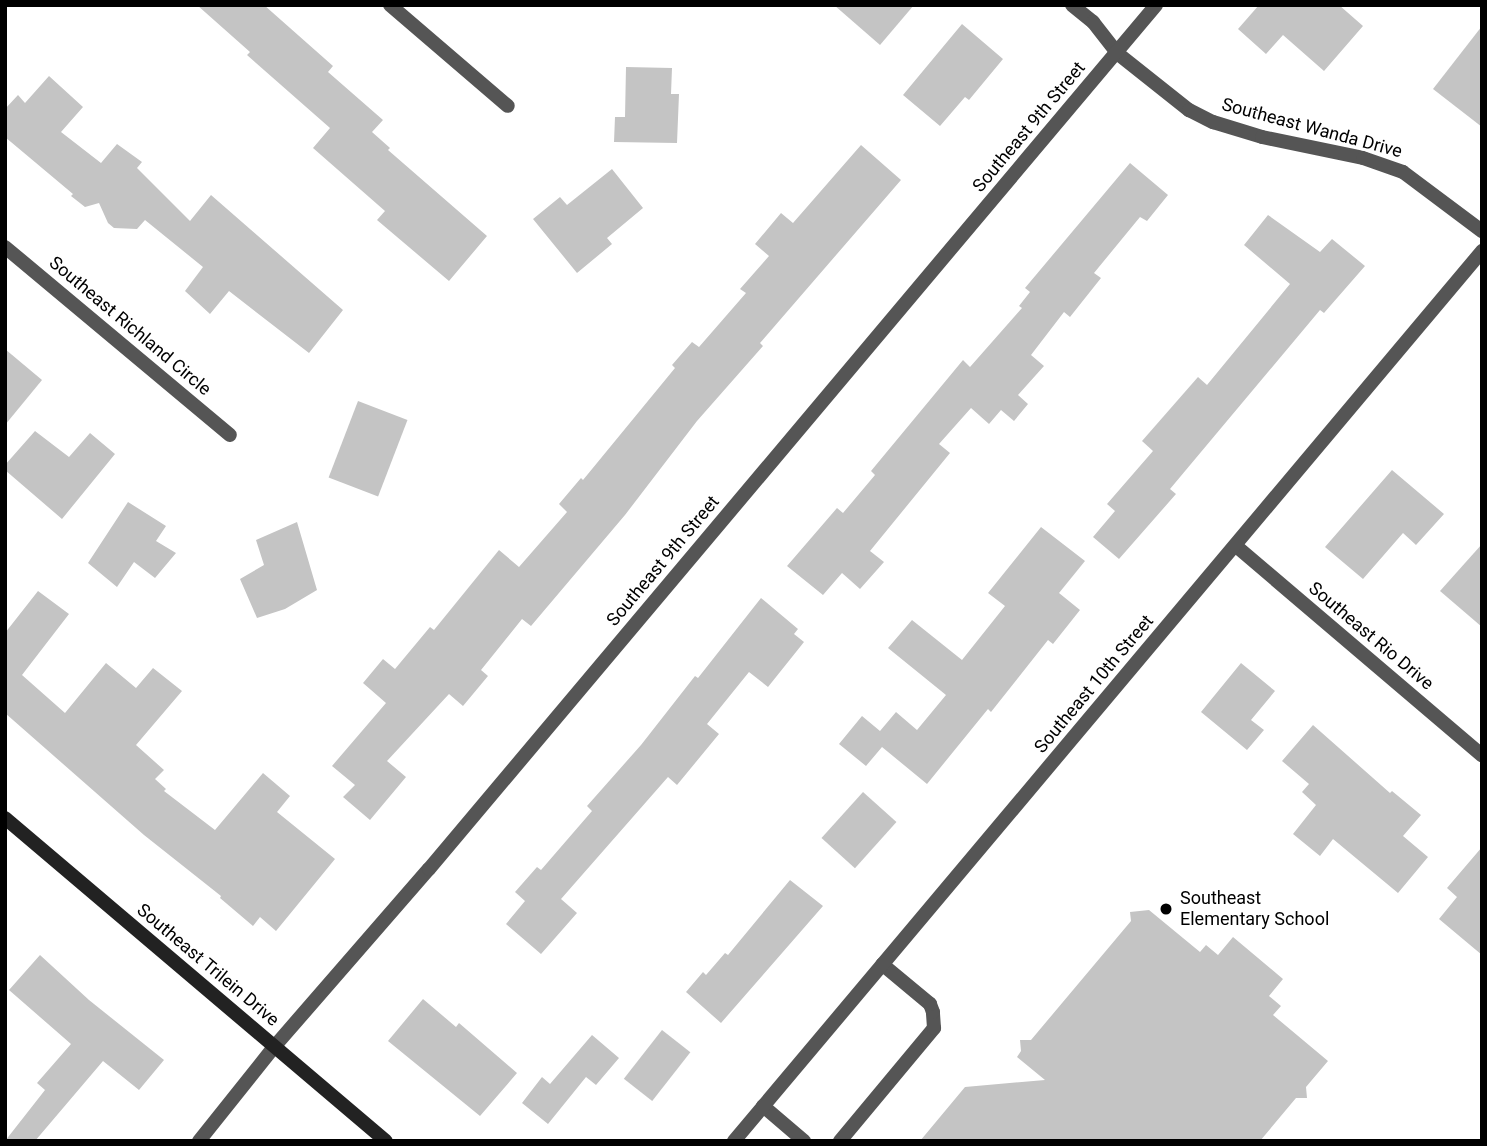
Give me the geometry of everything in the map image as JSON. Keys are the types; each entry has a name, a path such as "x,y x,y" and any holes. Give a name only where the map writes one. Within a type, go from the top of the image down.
{"street":[{"path":"390,5 508,106"},
{"name":"Southeast Wanda Drive","path":"1072,5 1093,22 1117,53 1189,110 1213,122 1262,137 1363,158 1403,172 1482,231"},
{"name":"Southeast 9th Street","path":"199,1141 274,1047 429,869 1156,5"},
{"name":"Southeast Richland Circle","path":"5,247 230,435"},
{"name":"Southeast 10th Street","path":"734,1141 1482,251"},
{"name":"Southeast Rio Drive","path":"1236,546 1482,755"},
{"name":"Southeast Trilein Drive","path":"5,818 386,1141"},
{"path":"840,1141 934,1028 930,1004 882,964"},
{"path":"763,1107 804,1141"}],"building":[{"path":"197,5 264,5 333,66 328,72 383,120 372,132 390,148 388,150 487,236 449,281 377,220 385,211 313,148 330,128 247,55 250,52"},
{"path":"834,5 914,5 880,45"},
{"path":"1259,5 1339,5 1363,26 1324,71 1283,35 1266,54 1238,29"},
{"path":"962,24 1003,59 969,100 965,97 940,126 903,95"},
{"path":"1482,26 1482,127 1433,89"},
{"path":"626,67 672,68 671,94 679,94 677,143 614,142 615,117 625,117"},
{"path":"49,76 83,107 61,132 101,163 117,144 142,162 137,168 190,221 211,195 343,310 309,353 229,291 210,314 185,291 203,267 145,220 137,229 114,228 108,223 99,203 85,207 5,137 5,109 18,95 25,103"},
{"path":"861,145 901,180 760,343 763,346 697,421 625,515 531,626 522,619 481,670 488,676 463,706 449,694 387,761 406,777 370,820 343,797 355,785 332,766 386,703 363,683 383,659 395,669 430,627 434,630 499,550 519,567 567,512 559,504 581,478 583,480 675,368 672,365 692,342 699,347 746,293 740,289 769,256 755,244 781,213 793,223"},
{"path":"1130,163 1168,195 1147,221 1140,217 1094,273 1101,278 1070,317 1064,312 1031,355 1044,366 1018,395 1028,404 1014,421 1001,410 989,424 971,408 939,444 950,453 870,551 884,562 860,589 842,573 823,595 787,566 837,508 843,513 875,475 871,471 963,360 970,367 1022,308 1019,306 1030,292 1025,288"},
{"path":"612,169 643,208 607,238 612,244 577,273 533,219 560,197 567,205"},
{"path":"1268,215 1320,252 1332,239 1365,266 1324,313 1320,310 1170,489 1176,494 1119,559 1093,537 1115,511 1107,504 1153,451 1142,441 1198,377 1207,385 1290,284 1244,245"},
{"path":"5,349 42,380 5,425"},
{"path":"358,401 407,420 378,497 329,478"},
{"path":"35,431 69,457 90,433 115,454 62,519 5,470 5,465"},
{"path":"1392,470 1444,514 1416,545 1403,533 1363,579 1325,547"},
{"path":"128,502 166,526 156,541 176,553 155,578 134,562 117,587 88,563"},
{"path":"297,522 317,590 285,609 257,618 240,579 264,565 256,540"},
{"path":"1041,527 1085,561 1059,593 1080,610 1053,644 1048,640 991,712 988,709 927,784 882,747 866,766 839,744 862,716 880,731 896,712 917,730 946,695 888,648 912,620 962,660 1005,606 988,593"},
{"path":"1482,544 1482,627 1440,591"},
{"path":"38,591 69,614 22,675 65,713 106,663 136,688 153,668 182,691 136,745 164,770 155,779 166,789 164,791 215,830 263,773 290,796 277,812 335,859 276,931 260,917 253,926 5,713 5,633"},
{"path":"761,598 798,629 794,634 804,642 768,687 749,672 707,724 719,734 677,785 668,777 561,899 577,913 541,954 506,924 525,901 515,892 537,867 541,870 592,811 587,806 641,745 695,676 698,678"},
{"path":"1241,663 1275,691 1251,720 1264,730 1247,750 1201,712"},
{"path":"1313,725 1390,793 1392,791 1421,815 1403,836 1428,857 1398,893 1333,839 1320,856 1293,834 1316,805 1302,792 1309,784 1282,761"},
{"path":"863,792 896,822 855,868 822,838"},
{"path":"1482,847 1482,955 1439,919 1457,897 1447,888"},
{"path":"790,880 823,906 721,1023 686,992 703,972 706,975 725,953 728,955"},
{"name":"Southeast Elementary School","path":"1149,910 1200,952 1206,945 1218,955 1233,937 1283,979 1269,996 1281,1006 1273,1015 1328,1061 1306,1087 1307,1098 1296,1098 1260,1141 920,1141 965,1087 1045,1080 1017,1057 1021,1051 1020,1040 1031,1040 1131,921 1130,912"},
{"path":"40,955 89,1000 164,1060 139,1090 103,1061 35,1141 5,1141 45,1090 37,1083 71,1044 9,990"},
{"path":"423,999 456,1027 459,1023 517,1073 480,1116 388,1041"},
{"path":"662,1030 690,1052 652,1101 624,1079"},
{"path":"592,1035 619,1058 596,1085 586,1077 548,1124 522,1103 542,1077 550,1084"}],"place":[{"name":"Southeast Elementary School","path":"1166,909"}]}
